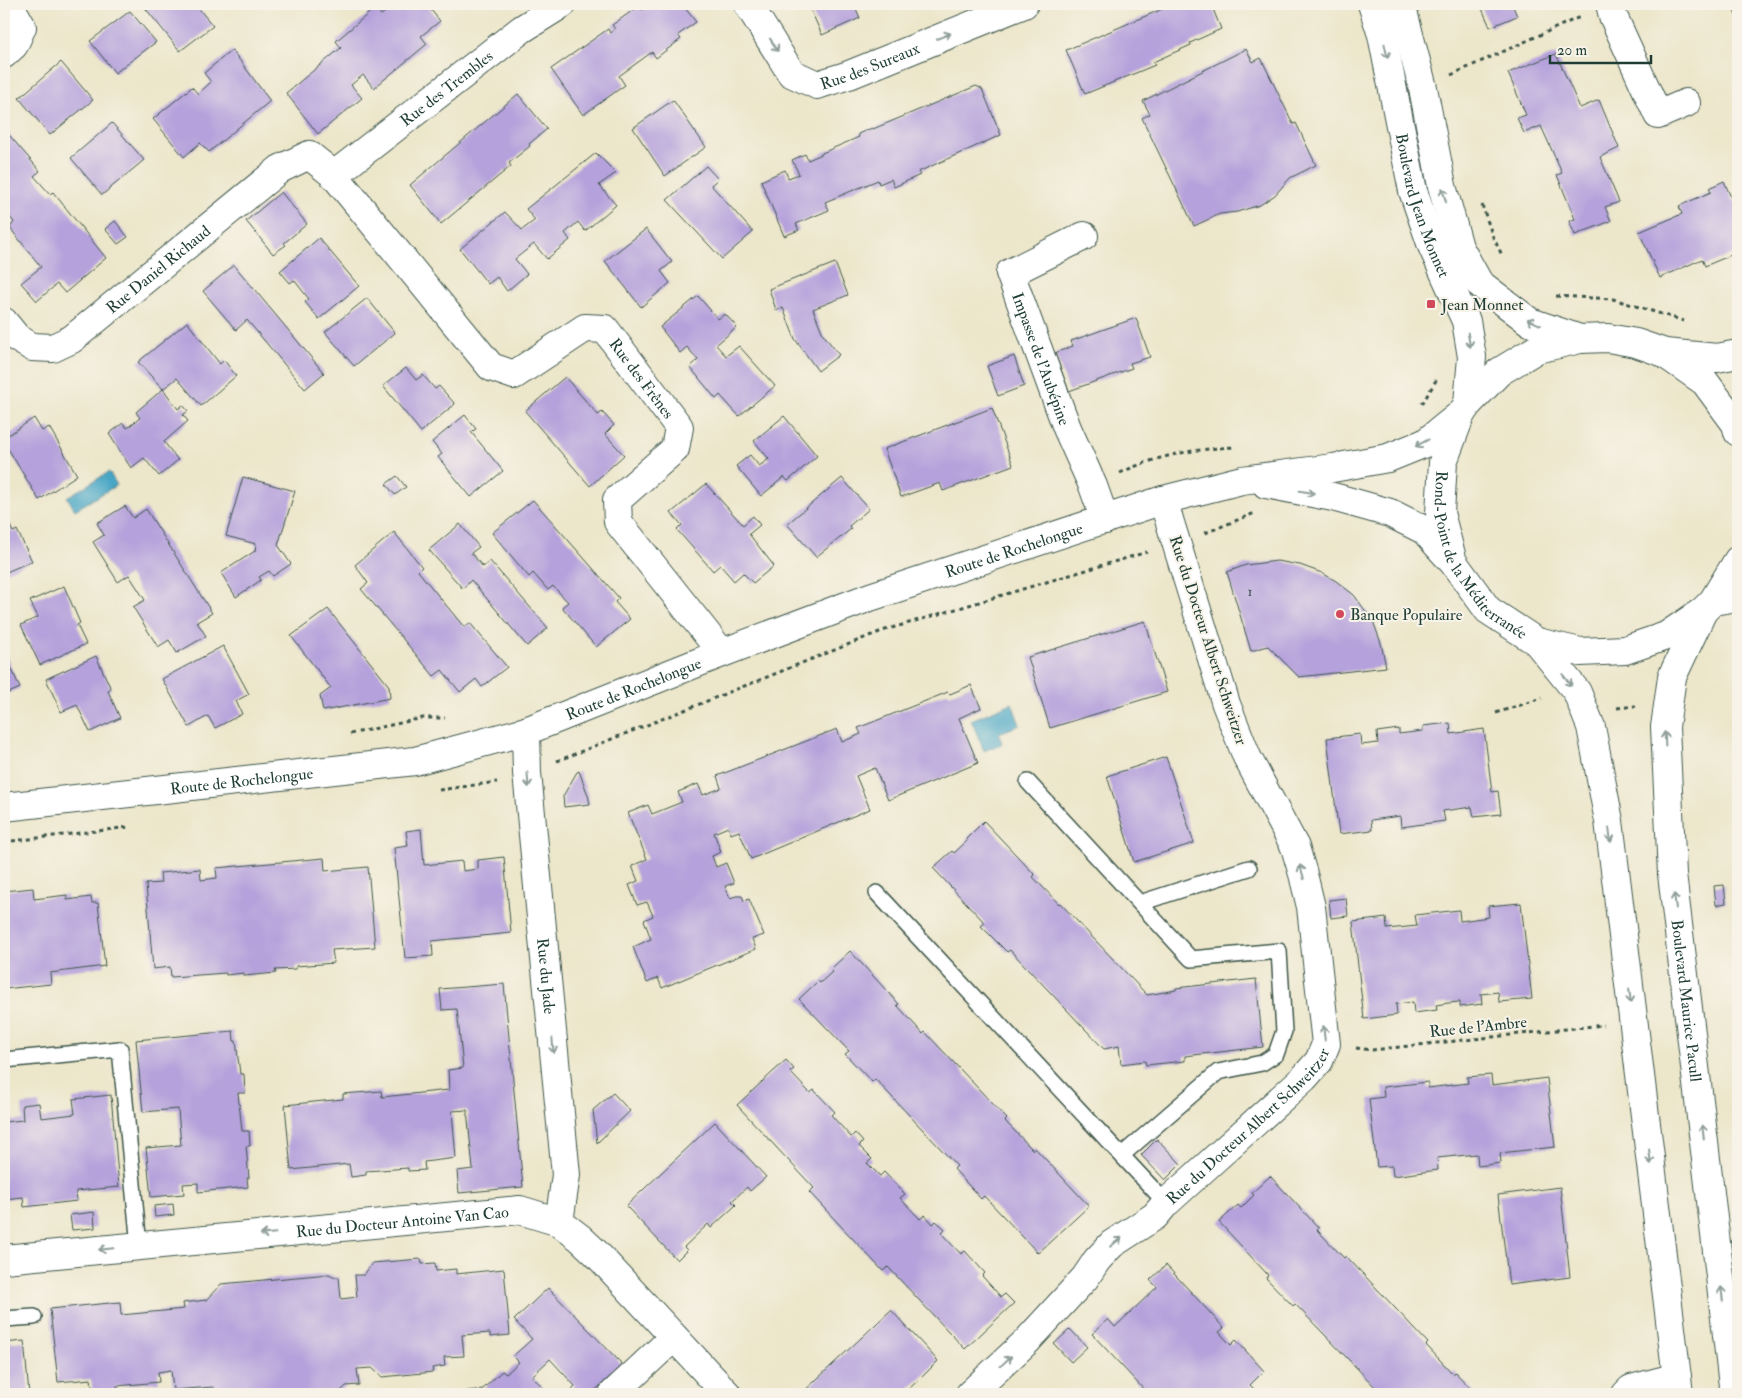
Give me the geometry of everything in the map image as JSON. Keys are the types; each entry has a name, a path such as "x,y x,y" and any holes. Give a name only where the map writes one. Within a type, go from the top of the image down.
{"street":[{"path":"4,54 14,46 22,27 9,4"},
{"name":"Rue des Trembles","path":"334,175 522,29 562,4"},
{"name":"Rue des Sureaux","path":"748,4 791,73 817,85 849,75 1024,4"},
{"name":"Boulevard Jean Monnet","path":"1372,4 1382,35 1413,192 1432,246 1466,321 1472,356 1465,409"},
{"name":"Boulevard Jean Monnet","path":"1401,4 1424,88 1442,186 1460,247 1479,283 1530,322 1580,338"},
{"path":"1610,4 1613,16 1658,115 1686,103"},
{"name":"Rue des Frênes","path":"309,155 334,175 491,367 514,375 585,328 605,329 679,427 675,449 617,500 618,522 722,653"},
{"name":"Rue Daniel Richaud","path":"4,322 17,338 32,347 53,348 72,339 280,169 309,155"},
{"name":"Impasse de l'Aubépine","path":"1084,236 1010,273 1067,428 1093,486 1105,520"},
{"name":"Rond-Point de la Méditerranée","path":"1738,432 1736,424 1705,382 1662,352 1636,343 1608,338 1580,338 1537,349 1499,372 1465,409 1442,462 1440,513 1454,562 1488,610 1537,642 1580,652 1624,650 1666,636 1718,603 1738,560"},
{"path":"1662,352 1717,358 1738,354"},
{"name":"Route de Rochelongue","path":"4,807 414,761 526,731 722,653 870,597 1163,500 1242,480 1333,468 1388,458 1425,443 1465,409"},
{"name":"Route de Rochelongue","path":"1242,480 1333,497 1390,513 1424,530 1454,562"},
{"name":"Rue du Docteur Albert Schweitzer","path":"970,1394 1028,1341 1085,1278 1097,1260 1112,1244 1155,1216 1166,1203 1304,1078 1319,1061 1326,1044 1311,908 1303,874 1294,847 1247,757 1226,704 1163,500"},
{"name":"Boulevard Maurice Pacull","path":"1718,603 1672,677 1665,726 1672,874 1734,1394"},
{"path":"1537,642 1577,692 1591,727 1609,821 1678,1386 1631,1389 1626,1394"},
{"name":"Rue du Jade","path":"526,731 528,773 566,1175 559,1222"},
{"name":"Rue du Docteur Antoine Van Cao","path":"4,1259 520,1210 559,1222 580,1238 727,1394"},
{"path":"613,1394 674,1337"}],"lane":[{"path":"1028,782 1192,959 1278,951 1284,1030 1276,1054 1262,1063 1218,1072 1122,1155"},
{"path":"1140,903 1249,868"},
{"path":"877,893 1166,1203"},
{"path":"4,1060 120,1049 139,1246"},
{"path":"4,1319 34,1317"}],"path":[{"path":"1450,75 1583,16"},
{"path":"1449,67 1453,84"},
{"path":"1480,199 1493,237 1506,263"},
{"path":"1550,296 1614,299 1692,323"},
{"path":"1421,405 1442,370"},
{"path":"434,790 492,783 528,773 882,631 1177,544 1255,514 1263,513"},
{"path":"1496,713 1547,696"},
{"path":"1584,712 1668,702"},
{"path":"4,842 131,827"},
{"name":"Rue de l'Ambre","path":"1326,1044 1372,1050 1633,1021"}],"water":[{"path":"109,472 117,485 75,510 67,497"},
{"path":"1012,703 1020,725 999,733 1002,744 984,751 971,720"}],"building":[{"path":"142,4 195,4 213,26 180,51"},
{"path":"396,4 426,4 440,21 421,36 427,44 374,88 363,75 351,85 362,98 318,134 286,93 341,48 336,41 375,8 381,15"},
{"path":"651,4 682,4 696,22 678,35 681,39 656,58 652,52 619,76 625,85 583,115 551,69 608,29 610,33 615,29 612,25 639,6 642,10"},
{"path":"808,4 854,4 860,18 822,35"},
{"path":"1174,4 1211,4 1221,29 1153,62 1155,65 1085,94 1066,50"},
{"path":"1480,4 1512,4 1517,16 1490,27"},
{"path":"1731,4 1738,4 1738,20"},
{"path":"130,11 156,42 115,73 90,41"},
{"path":"1246,49 1253,62 1261,58 1293,124 1296,123 1316,165 1290,178 1275,195 1260,205 1237,212 1220,214 1194,226 1142,118 1150,114 1143,101"},
{"path":"232,50 270,101 209,152 200,143 184,157 153,119 192,87 198,94 211,82 204,73"},
{"path":"1556,54 1580,108 1599,100 1619,148 1600,157 1619,202 1605,207 1611,221 1575,235 1569,221 1575,219 1557,175 1562,173 1541,126 1524,133 1517,118 1526,115 1508,73"},
{"path":"61,62 93,100 50,135 19,98"},
{"path":"976,86 982,89 1001,135 918,172 920,175 894,187 891,179 879,184 878,180 825,202 829,210 796,224 799,230 784,236 761,181 785,170 788,178 799,174 792,160 805,154 808,160 859,137 858,134"},
{"path":"518,94 547,129 509,163 511,166 441,224 410,185"},
{"path":"673,100 706,147 665,176 633,128"},
{"path":"112,123 144,160 102,195 71,158"},
{"path":"4,129 40,171 34,176 50,194 53,192 106,258 65,293 57,284 37,301 21,283 41,267 10,228 14,222 4,210"},
{"path":"596,153 616,173 599,185 616,205 585,231 578,222 565,233 570,240 547,259 534,244 515,259 527,274 507,291 497,277 488,284 460,249 505,212 522,230 535,220 526,209"},
{"path":"706,166 718,179 711,185 753,232 722,259 667,200"},
{"path":"1724,181 1733,202 1738,199 1738,252 1705,266 1702,259 1660,278 1639,232 1682,214 1679,206 1711,192 1709,188"},
{"path":"281,192 307,224 284,243 286,245 273,254 246,221"},
{"path":"115,221 128,237 118,244 105,229"},
{"path":"646,229 672,262 661,271 670,283 641,307 605,261"},
{"path":"319,238 359,286 319,319 305,302 309,299 294,280 290,283 280,271"},
{"path":"835,263 848,295 813,309 823,334 839,355 818,371 795,339 783,308 776,310 769,289"},
{"path":"234,265 324,373 305,389 247,320 236,330 203,291"},
{"path":"698,296 718,319 725,314 737,327 716,345 726,356 739,346 775,386 739,416 720,395 716,399 690,367 698,360 687,347 680,353 660,327"},
{"path":"367,298 395,333 354,366 325,332"},
{"path":"1136,318 1150,357 1130,363 1132,368 1069,391 1055,353 1073,346 1071,341"},
{"path":"187,322 220,364 224,360 236,376 201,406 177,378 163,389 138,362"},
{"path":"1014,356 1024,386 998,396 987,366"},
{"path":"406,368 416,380 423,375 435,389 439,386 455,404 421,432 383,386"},
{"path":"565,377 598,415 602,412 614,425 605,434 624,455 590,486 525,411"},
{"path":"163,389 178,409 183,405 188,411 183,415 188,421 164,442 178,460 159,476 144,458 131,468 109,434 123,423 127,428 140,418 136,412"},
{"path":"992,408 1013,465 943,491 940,483 901,497 884,449"},
{"path":"465,415 476,429 471,432 503,471 471,497 438,457 442,454 432,442"},
{"path":"784,416 817,456 788,481 784,477 761,496 736,466 750,455 759,466 769,459 754,441"},
{"path":"34,418 42,431 49,427 77,475 39,500 4,442 4,438"},
{"path":"397,476 406,487 395,495 386,484"},
{"path":"243,477 295,491 278,545 291,564 273,576 269,571 259,577 261,580 236,597 221,573 255,551 256,544 226,536"},
{"path":"842,478 869,509 849,526 851,529 816,557 787,524"},
{"path":"706,484 743,525 753,516 760,525 749,534 774,566 753,583 743,573 734,581 720,565 713,571 677,530 682,525 671,513"},
{"path":"533,500 619,598 615,602 630,619 596,647 562,607 568,602 553,586 548,590 533,573 529,577 492,533"},
{"path":"125,506 133,518 146,509 212,613 197,622 206,636 177,653 169,640 158,647 133,607 145,600 129,575 118,582 93,542 104,535 97,523"},
{"path":"4,514 13,532 17,530 32,561 4,573"},
{"path":"460,524 479,547 471,553 483,567 490,561 548,628 527,646 471,580 463,589 429,550"},
{"path":"394,532 422,567 418,571 464,627 470,623 507,667 482,687 476,679 460,692 442,670 434,676 361,589 368,583 355,565"},
{"path":"1277,561 1300,565 1322,573 1354,595 1373,621 1381,643 1386,667 1299,677 1268,646 1251,651 1227,572 1246,565"},
{"path":"64,586 80,623 77,625 86,644 40,665 21,625 38,617 30,601"},
{"path":"328,609 389,686 390,698 323,711 320,696 331,688 291,636"},
{"path":"1145,621 1167,692 1050,728 1028,657"},
{"path":"223,646 249,694 236,701 242,714 215,728 208,716 189,727 162,679"},
{"path":"4,651 20,688 4,695"},
{"path":"96,656 111,689 108,691 120,718 90,732 77,705 61,712 46,679"},
{"path":"971,685 981,708 959,718 978,763 888,800 875,768 856,776 870,809 751,859 739,831 731,834 728,827 714,833 721,852 712,856 716,867 726,863 734,883 725,886 730,898 742,896 744,901 749,899 764,935 752,939 756,949 662,988 658,978 647,983 633,947 651,939 644,920 653,916 647,902 637,905 629,885 638,881 632,866 647,859 628,813 648,805 652,814 682,802 678,792 698,784 703,795 721,788 717,776 837,729 842,742 861,734 858,728 948,692 950,694"},
{"path":"1450,723 1451,734 1484,729 1492,792 1498,791 1501,814 1474,817 1472,807 1443,811 1445,821 1401,827 1400,816 1371,820 1372,830 1339,834 1327,738 1360,734 1361,745 1378,743 1377,732 1399,729 1399,734 1423,731 1423,726"},
{"path":"1166,757 1194,843 1134,862 1107,776"},
{"path":"579,771 590,804 564,807 563,796"},
{"path":"984,821 1035,875 1033,877 1147,995 1176,990 1176,988 1256,979 1263,1047 1185,1056 1185,1061 1146,1065 1145,1061 1121,1064 1119,1046 1104,1049 1010,950 1007,952 981,926 985,923 933,868 952,851 954,853"},
{"path":"421,829 424,865 462,861 463,871 478,869 478,860 504,857 511,933 432,941 433,956 405,958 394,848 408,846 406,831"},
{"path":"324,858 325,871 368,867 375,947 332,950 334,963 296,966 296,969 275,970 276,973 244,976 244,973 226,975 226,973 171,977 170,967 153,969 146,884 161,883 160,873 200,869 201,880 217,878 216,868"},
{"path":"1724,885 1726,903 1716,905 1714,886"},
{"path":"33,888 34,899 67,895 67,900 91,897 92,903 98,903 105,966 50,973 51,984 4,989 4,891"},
{"path":"1346,898 1348,916 1331,918 1329,900"},
{"path":"1521,903 1532,999 1499,1002 1498,992 1481,994 1482,1004 1460,1007 1460,1002 1448,1003 1436,1005 1437,1010 1414,1013 1413,1002 1396,1004 1397,1015 1364,1019 1353,922 1386,918 1387,929 1417,926 1415,915 1459,910 1460,921 1489,917 1488,906"},
{"path":"850,951 899,1004 897,1005 923,1034 925,1032 1007,1119 1005,1121 1033,1150 1035,1148 1089,1206 1038,1253 984,1196 981,1199 954,1169 957,1166 875,1079 872,1082 845,1054 849,1051 799,999 818,981 820,983 833,971 831,969"},
{"path":"504,984 523,1187 459,1193 457,1171 473,1169 467,1110 452,1111 456,1158 424,1162 425,1170 408,1171 408,1168 366,1171 366,1175 351,1177 349,1164 291,1170 285,1105 343,1099 343,1094 381,1091 382,1097 449,1090 448,1070 463,1068 457,1009 442,1010 440,989"},
{"path":"233,1031 240,1074 244,1074 245,1093 238,1093 242,1131 249,1131 250,1146 246,1146 248,1187 198,1192 198,1183 183,1184 184,1194 151,1197 146,1148 181,1145 178,1109 143,1112 136,1040"},
{"path":"786,1060 794,1069 790,1072 810,1093 814,1090 835,1112 831,1115 851,1137 855,1133 863,1142 859,1146 872,1159 867,1163 880,1176 884,1172 905,1194 900,1198 920,1219 925,1215 933,1224 936,1221 945,1229 941,1233 961,1254 965,1251 985,1273 982,1276 1001,1297 1005,1294 1014,1303 965,1349 888,1267 883,1271 809,1192 814,1188 737,1105"},
{"path":"1491,1075 1492,1085 1547,1078 1555,1147 1500,1153 1501,1163 1478,1166 1477,1154 1437,1158 1438,1170 1393,1176 1392,1166 1377,1167 1369,1099 1384,1097 1383,1087 1428,1082 1428,1088 1468,1083 1467,1077"},
{"path":"613,1093 630,1111 597,1143 593,1110"},
{"path":"111,1095 119,1187 76,1191 77,1201 24,1207 23,1197 4,1199 4,1122 23,1120 22,1105 39,1103 41,1118 75,1114 73,1099"},
{"path":"715,1122 766,1177 750,1191 747,1187 732,1201 736,1205 711,1228 708,1224 684,1247 687,1250 677,1260 626,1206"},
{"path":"1157,1139 1181,1164 1165,1180 1141,1155"},
{"path":"1270,1176 1319,1228 1317,1230 1344,1258 1346,1256 1428,1343 1426,1345 1453,1374 1455,1372 1476,1394 1373,1394 1378,1390 1295,1304 1293,1306 1266,1278 1268,1275 1219,1222 1238,1205 1241,1208 1254,1195 1252,1193"},
{"path":"1560,1187 1570,1277 1509,1285 1498,1195"},
{"path":"173,1204 174,1215 155,1217 154,1206"},
{"path":"94,1212 95,1228 72,1230 70,1215"},
{"path":"421,1259 422,1264 435,1263 436,1271 456,1269 456,1274 504,1269 510,1335 490,1337 490,1333 462,1335 464,1356 444,1357 445,1366 432,1368 433,1372 382,1377 372,1368 357,1369 359,1385 346,1386 340,1392 321,1394 222,1394 213,1387 173,1390 171,1370 158,1372 159,1382 117,1386 117,1394 93,1394 91,1379 58,1382 50,1309 120,1302 121,1315 184,1309 183,1303 206,1300 221,1284 329,1274 339,1277 341,1299 357,1297 355,1275 364,1275 372,1263"},
{"path":"1166,1265 1224,1328 1219,1332 1231,1345 1236,1340 1264,1371 1250,1385 1257,1392 1255,1394 1148,1394 1092,1334 1108,1319 1115,1327 1157,1287 1150,1280"},
{"path":"548,1288 623,1365 591,1394 567,1394 575,1386 550,1359 532,1376 549,1394 468,1394 467,1391 483,1389 502,1371 506,1374 519,1362 513,1356 532,1339 514,1320"},
{"path":"891,1310 938,1361 923,1376 903,1394 801,1394"},
{"path":"1070,1329 1087,1347 1071,1362 1054,1344"},
{"path":"24,1341 29,1394 4,1394 4,1343"}],"place":[{"name":"Jean Monnet","path":"1431,304"},
{"name":"Banque Populaire","path":"1340,614"}]}
